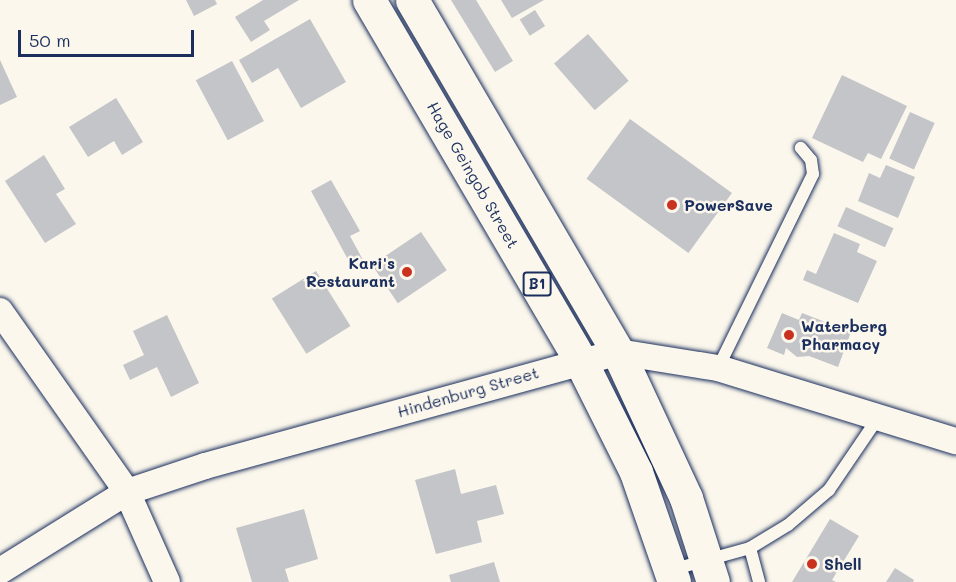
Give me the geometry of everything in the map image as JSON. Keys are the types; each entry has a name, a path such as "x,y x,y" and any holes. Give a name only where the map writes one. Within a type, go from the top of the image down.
{"highway":[{"name":"Hage Geingob Street","path":"369,0 580,360 636,471 673,576"},
{"name":"B1","path":"412,0 618,352 664,445 710,571"}],"street":[{"path":"0,311 128,492 167,582"},
{"name":"Hindenburg Street","path":"0,571 128,492 580,360 618,352 718,368 956,441"}],"lane":[{"path":"718,368 813,174 811,160 801,148"},
{"path":"673,576 710,571 788,525 829,490 878,418"},
{"path":"750,548 759,582"}],"building":[{"path":"186,0 215,0 217,4 194,16"},
{"path":"263,0 299,0 264,21 270,30 251,42 235,17"},
{"path":"451,0 476,0 513,61 495,72"},
{"path":"501,0 544,0 512,18"},
{"path":"535,10 545,26 530,36 520,20"},
{"path":"310,19 346,82 301,108 278,68 252,83 239,60"},
{"path":"588,34 629,81 595,110 554,64"},
{"path":"0,60 17,97 0,105"},
{"path":"232,61 264,121 228,140 196,80"},
{"path":"842,75 907,106 881,159 868,153 863,162 812,138"},
{"path":"116,98 143,142 122,155 114,141 88,157 69,127"},
{"path":"910,112 935,123 914,170 889,159"},
{"path":"630,119 732,193 688,253 587,179"},
{"path":"44,155 65,189 56,194 76,224 45,243 5,181"},
{"path":"886,165 915,177 898,218 858,201 869,173 880,178"},
{"path":"331,180 360,231 350,236 363,260 352,267 311,191"},
{"path":"846,207 894,228 885,247 837,226"},
{"path":"421,232 447,270 398,303 372,265"},
{"path":"834,233 860,244 857,252 877,261 858,303 803,280 807,270 816,274"},
{"path":"316,271 350,326 306,354 272,299"},
{"path":"782,313 799,320 802,313 851,332 838,367 809,356 797,357 786,348 784,355 767,348"},
{"path":"167,315 199,383 171,397 157,367 130,380 123,365 144,355 133,331"},
{"path":"455,469 461,494 496,485 504,514 477,521 482,542 436,554 415,480"},
{"path":"304,509 318,559 285,569 289,582 252,582 236,528"},
{"path":"830,519 859,536 832,580 836,582 792,582"},
{"path":"494,562 500,582 451,582 449,575"},
{"path":"895,568 914,580 913,582 886,582"}],"place":[{"name":"PowerSave","path":"672,205"},
{"name":"Kari's Restaurant","path":"407,272"},
{"name":"Waterberg Pharmacy","path":"789,335"},
{"name":"Shell","path":"812,564"}]}
